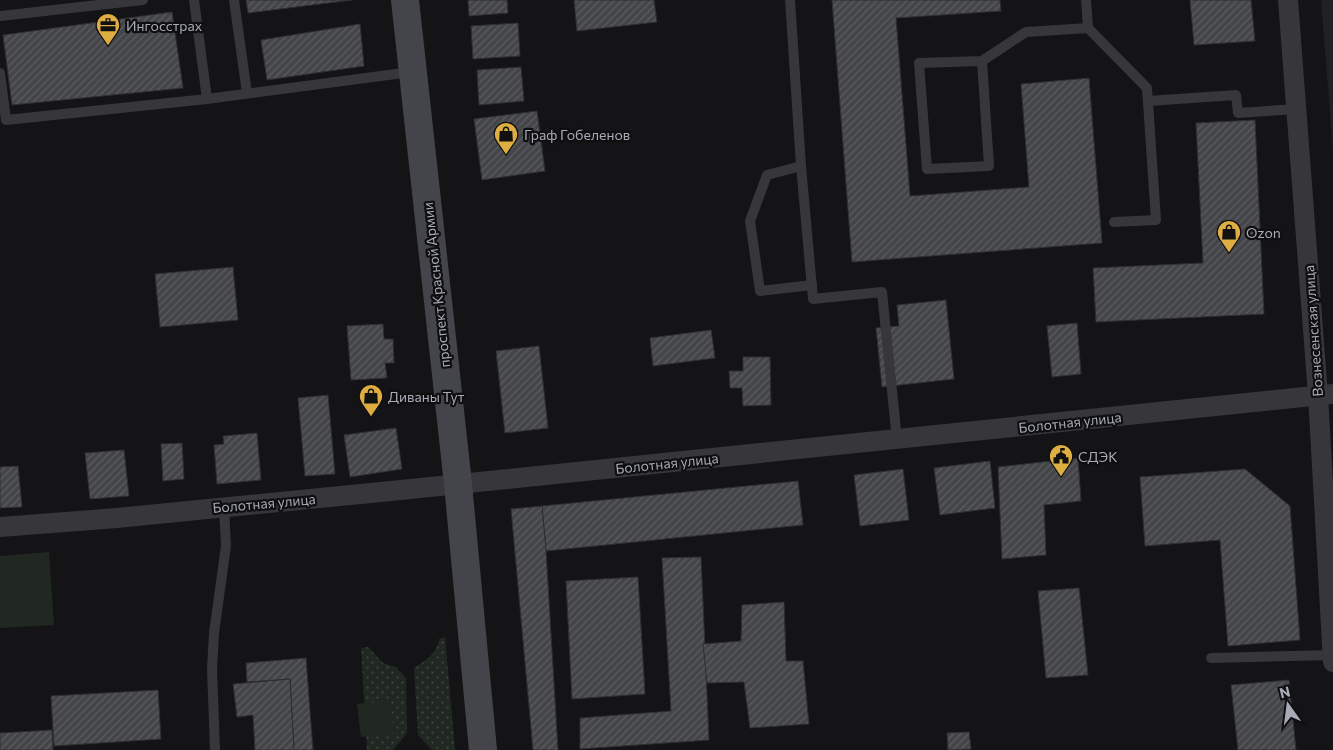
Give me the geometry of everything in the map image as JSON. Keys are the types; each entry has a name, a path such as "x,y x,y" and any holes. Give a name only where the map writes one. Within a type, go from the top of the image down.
{"main road":[{"name":"проспект Красной Армии","path":"405,0 458,484 483,750"}],"street":[{"name":"Вознесенская улица","path":"1288,0 1296,109 1326,394 1333,658"},
{"name":"Болотная улица","path":"0,527 117,518 897,440 1326,394"}],"lane":[{"path":"0,16 143,0"},
{"path":"194,0 207,99"},
{"path":"234,0 247,93"},
{"path":"790,0 801,166 813,299 882,292 897,440"},
{"path":"1086,0 1088,28 1147,88 1156,220 1114,222"},
{"path":"982,61 989,166 927,168 919,63 982,61 1026,32 1088,28"},
{"path":"0,73 6,120 207,99 412,72"},
{"path":"1148,102 1236,95 1238,113 1296,109"},
{"path":"801,166 767,175 750,221 760,291 812,286"},
{"path":"215,750 212,669 214,634 226,546 224,507"},
{"path":"1211,658 1333,658"}],"shaded area":[{"path":"1321,0 1333,0 1333,150"},
{"path":"49,552 54,625 0,628 0,556"},
{"path":"445,637 455,750 432,750 418,735 414,668 430,656 436,648 439,639"},
{"path":"368,647 383,663 396,667 406,678 407,733 393,750 367,750 361,648"},
{"path":"390,701 394,733 361,737 357,704"}],"building":[{"path":"246,0 352,0 248,13"},
{"path":"468,0 507,0 508,13 469,16"},
{"path":"574,0 654,0 657,22 577,31"},
{"path":"832,0 1000,0 1001,11 896,18 910,196 1029,187 1021,84 1089,78 1102,243 852,262"},
{"path":"1190,0 1251,0 1255,41 1194,45"},
{"path":"172,12 183,88 12,105 3,35"},
{"path":"518,23 520,56 473,59 471,26"},
{"path":"360,24 364,66 267,80 261,40"},
{"path":"521,67 524,101 479,105 477,70"},
{"path":"537,111 545,171 482,180 474,119"},
{"path":"1255,120 1264,314 1096,322 1093,268 1203,263 1196,123"},
{"path":"233,267 238,320 160,327 155,274"},
{"path":"946,300 954,379 882,387 876,328 899,326 897,305"},
{"path":"1077,323 1081,374 1052,377 1047,326"},
{"path":"383,324 384,339 393,339 394,363 385,363 387,378 351,380 347,326"},
{"path":"711,330 715,358 653,366 650,338"},
{"path":"539,346 548,428 505,433 496,351"},
{"path":"743,357 770,357 771,405 743,406 742,388 730,388 729,371 743,371"},
{"path":"328,395 335,474 305,476 298,398"},
{"path":"396,428 402,469 350,477 344,435"},
{"path":"257,433 261,480 217,484 214,445 224,444 223,436"},
{"path":"182,443 184,479 163,481 161,444"},
{"path":"124,450 129,496 90,499 85,453"},
{"path":"1078,458 1081,501 1044,505 1046,555 1002,559 998,467"},
{"path":"990,461 995,508 940,515 934,468"},
{"path":"18,466 22,507 0,508 0,467"},
{"path":"903,469 909,520 860,526 854,475"},
{"path":"1245,469 1290,506 1300,640 1228,646 1220,540 1145,546 1140,477"},
{"path":"798,481 803,525 546,551 542,506"},
{"path":"542,506 558,750 533,750 511,509"},
{"path":"701,557 709,740 580,749 580,718 671,711 662,558"},
{"path":"638,577 645,694 572,699 566,581"},
{"path":"1079,588 1088,675 1046,678 1038,591"},
{"path":"784,602 786,661 803,661 809,724 750,728 744,682 707,683 703,644 741,641 742,605"},
{"path":"306,658 313,750 294,750 290,679 247,682 246,663"},
{"path":"290,679 294,750 255,750 253,715 237,717 233,684"},
{"path":"1289,680 1296,750 1238,750 1231,685"},
{"path":"158,690 161,739 54,746 51,696"},
{"path":"52,730 53,750 0,750 0,733"},
{"path":"969,732 971,749 948,750 947,733"}],"place":[{"name":"Ингосстрах","path":"108,46"},
{"name":"Граф Гобеленов","path":"506,155"},
{"name":"Ozon","path":"1229,253"},
{"name":"Диваны Тут","path":"371,417"},
{"name":"СДЭК","path":"1061,477"}]}
